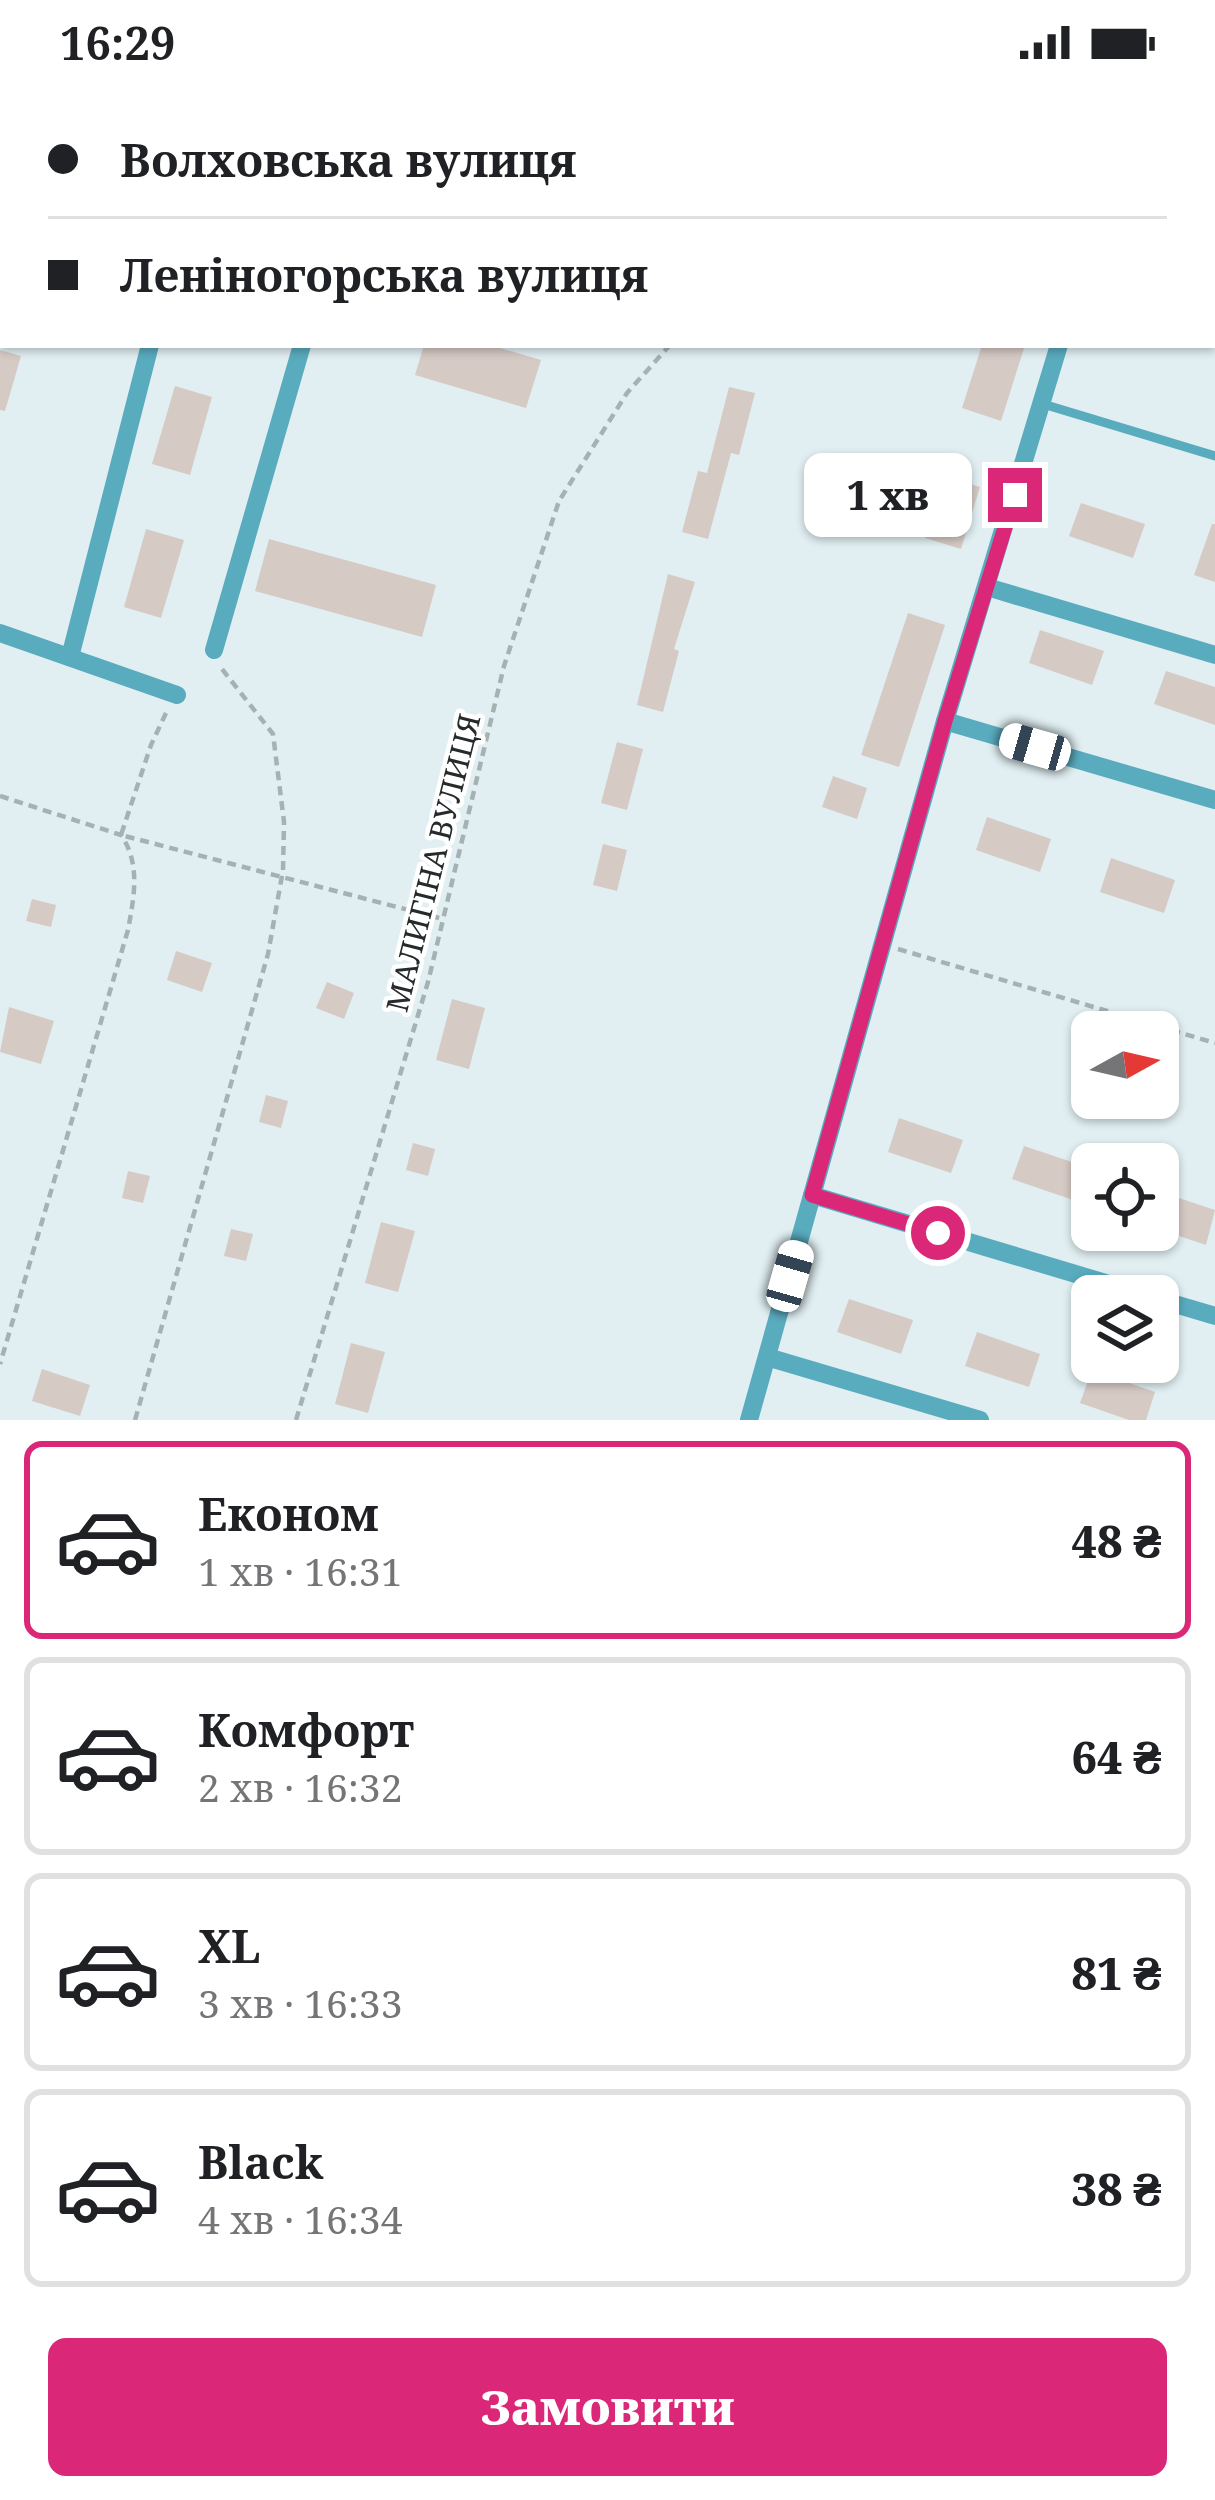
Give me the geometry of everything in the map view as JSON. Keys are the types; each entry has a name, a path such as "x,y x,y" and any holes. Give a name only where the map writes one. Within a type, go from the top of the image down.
{"street":[{"path":"70,658 149,348"},
{"path":"214,650 301,348"},
{"path":"749,1420 945,721 1058,348"},
{"path":"987,587 1215,655"},
{"path":"0,633 177,695"},
{"path":"945,721 1215,800"},
{"path":"812,1195 1079,1275"},
{"path":"1179,1305 1215,1316"},
{"path":"767,1357 980,1420"}],"lane":[{"path":"1043,404 1215,456"}],"path":[{"name":"МАЛИГІНА ВУЛИЦЯ","path":"296,1420 428,982 504,666 559,501 627,393 667,348"},
{"path":"135,1420 268,954 282,877 284,822 273,734 232,685 214,650"},
{"path":"0,1364 128,930 135,889 132,852 122,835 151,745 177,695"},
{"path":"0,796 122,835 443,919"},
{"path":"882,944 1215,1043"}],"building":[{"path":"423,348 500,348 541,360 526,408 415,375"},
{"path":"981,348 1024,348 1001,421 962,408"},
{"path":"0,350 21,356 5,411 0,410"},
{"path":"175,386 212,397 190,475 152,464"},
{"path":"729,387 755,393 739,455 731,453 708,539 682,532 698,471 707,473"},
{"path":"944,476 980,487 961,549 925,538"},
{"path":"1081,503 1145,524 1133,558 1069,536"},
{"path":"1215,524 1215,582 1194,575"},
{"path":"146,529 184,540 161,618 124,607"},
{"path":"269,539 436,585 422,637 255,591"},
{"path":"668,574 695,582 674,649 679,651 663,712 637,705"},
{"path":"908,613 945,625 899,767 861,755"},
{"path":"1040,630 1104,651 1092,685 1029,663"},
{"path":"1166,671 1215,687 1215,725 1154,704"},
{"path":"617,742 643,749 627,810 601,803"},
{"path":"833,776 867,788 857,819 822,807"},
{"path":"987,817 1051,839 1040,872 976,850"},
{"path":"603,844 627,850 617,891 593,885"},
{"path":"1111,858 1175,880 1164,913 1100,892"},
{"path":"32,899 56,905 51,927 26,921"},
{"path":"176,951 212,963 202,992 167,980"},
{"path":"327,982 354,993 344,1019 316,1008"},
{"path":"452,999 485,1008 469,1069 436,1060"},
{"path":"9,1007 54,1021 41,1064 0,1052"},
{"path":"266,1095 288,1101 281,1128 259,1122"},
{"path":"899,1118 963,1140 951,1173 888,1152"},
{"path":"413,1143 435,1149 428,1176 406,1170"},
{"path":"1024,1146 1071,1162 1071,1199 1012,1179"},
{"path":"128,1171 150,1176 143,1203 122,1198"},
{"path":"1179,1198 1215,1210 1206,1245 1179,1236"},
{"path":"381,1222 415,1231 398,1292 365,1283"},
{"path":"231,1229 253,1234 246,1261 224,1256"},
{"path":"849,1299 913,1320 901,1354 837,1332"},
{"path":"977,1332 1040,1354 1029,1387 965,1366"},
{"path":"351,1343 385,1352 368,1413 335,1404"},
{"path":"42,1369 90,1385 80,1416 32,1401"},
{"path":"1087,1383 1129,1383 1155,1392 1146,1420 1129,1420 1080,1403"}],"route":[{"path":"938,1233 812,1195 945,721 1015,495"}]}
